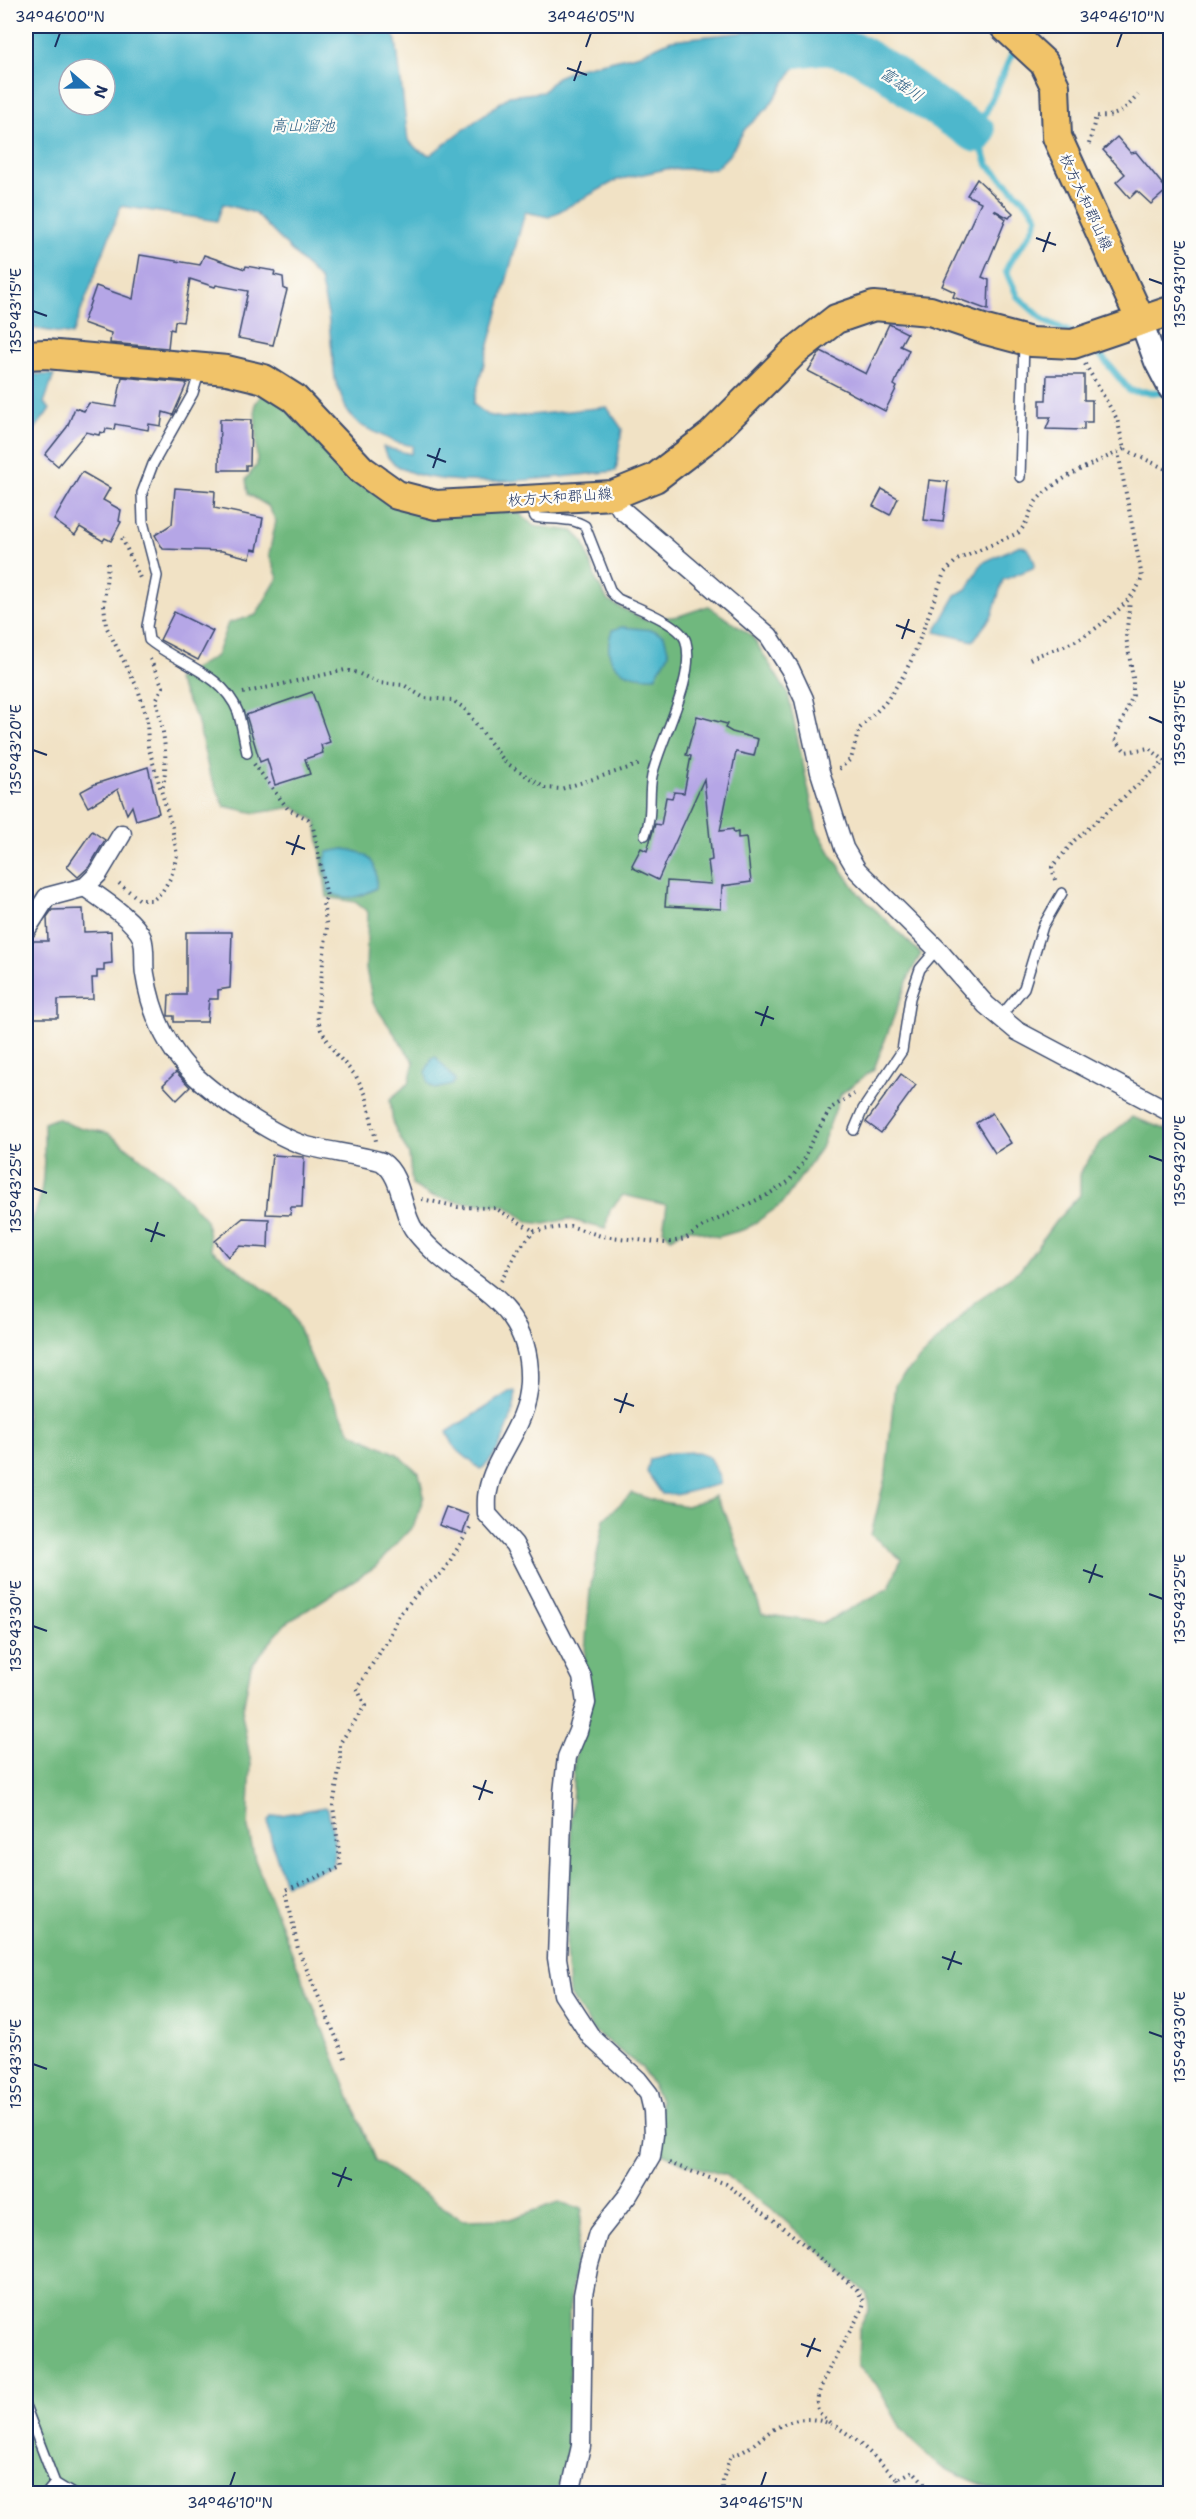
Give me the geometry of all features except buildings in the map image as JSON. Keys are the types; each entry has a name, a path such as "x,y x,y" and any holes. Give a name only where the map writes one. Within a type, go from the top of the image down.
{"main road":[{"name":"枚方大和郡山線","path":"1004,26 1044,63 1056,98 1057,136 1141,321"},
{"name":"枚方大和郡山線","path":"26,355 46,354 227,370 264,379 294,398 362,470 397,495 436,505 613,495 655,478 711,435 794,352 836,319 874,306 930,311 1024,340 1073,344 1170,311"}],"street":[{"path":"1141,321 1156,362 1170,389"},
{"path":"613,495 621,509 769,636 790,669 804,699 820,772 844,848 857,870 937,949 986,1005 1017,1031 1170,1112"},
{"path":"26,930 47,897 85,887 98,874 122,834"},
{"path":"85,887 121,915 142,937 145,975 157,1020 169,1047 194,1075 268,1128 305,1145 382,1162 391,1173 413,1229 439,1259 505,1307 520,1329 529,1382 518,1427 488,1491 487,1514 514,1544 582,1677 586,1702 578,1731 567,1757 563,1792 557,1958 563,1994 575,2016 591,2037 638,2080 649,2094 654,2135 651,2157 629,2194 598,2232 589,2264 583,2295 581,2446 570,2493"}],"lane":[{"path":"1020,477 1024,340"},
{"path":"200,368 193,393 153,464 142,493 143,522 157,576 155,596 147,626 149,640 160,649 195,668 222,688 237,711 248,753"},
{"path":"528,500 535,517 554,521 576,520 585,526 611,592 618,599 678,629 686,642 686,664 678,702 651,778 651,820 645,835"},
{"path":"1000,1017 1024,988 1043,926 1062,893"},
{"path":"855,1130 863,1109 902,1051 910,998 920,969 937,949"},
{"path":"26,2408 55,2483 73,2493"},
{"path":"46,2493 55,2483"}],"path":[{"path":"1089,148 1096,116 1109,117 1125,110 1138,95"},
{"path":"1073,344 1117,419 1124,449"},
{"path":"820,772 843,769 851,759 859,729 885,703 902,678 913,657 944,573 957,560 1018,532 1025,526 1032,507 1040,497 1067,478 1124,449"},
{"path":"1124,449 1170,471"},
{"path":"1030,658 1079,639 1130,601 1140,586 1142,577 1118,452"},
{"path":"122,537 145,588 155,596"},
{"path":"98,874 122,884 140,900 153,900 162,892 171,877 177,855 148,746 147,718 138,689 106,626 104,604 108,563"},
{"path":"1062,893 1052,867 1075,840 1165,761 1149,748 1126,752 1115,739 1133,695 1133,678 1126,637 1130,601"},
{"path":"149,640 150,662 163,687 156,700 162,723 165,751 162,792"},
{"path":"228,697 345,670 358,673 378,683 404,685 424,698 452,700 464,708 505,762 545,788 561,789 657,759"},
{"path":"248,753 288,809 308,819 313,827 327,897 323,903 327,927 317,1016 321,1030 336,1054 356,1076 366,1095 382,1162"},
{"path":"494,1299 508,1264 526,1238 534,1231 570,1226 601,1236 666,1243 685,1239 788,1182 803,1163 810,1144 831,1108 886,1076"},
{"path":"399,1192 441,1204 495,1208 534,1231"},
{"path":"345,2058 298,1949 286,1890 341,1867 333,1806 340,1765 340,1743 365,1706 357,1688 389,1638 399,1615 421,1589 444,1572 473,1524 487,1514"},
{"path":"651,2157 726,2184 795,2236 857,2290 864,2301 862,2310 835,2359 816,2403 818,2412 855,2440 898,2479 906,2493"},
{"path":"723,2493 723,2479 731,2455 740,2454 759,2439 786,2424 813,2418 830,2423"},
{"path":"898,2479 913,2471 935,2493"}],"green space":[{"path":"262,394 279,401 362,487 520,514 534,526 573,531 583,541 597,582 608,601 645,620 679,616 708,606 752,636 788,694 817,829 831,854 859,894 921,954 910,974 874,1069 841,1094 821,1148 782,1204 746,1229 718,1237 688,1228 671,1238 663,1230 667,1205 623,1195 610,1210 605,1229 568,1219 545,1224 529,1222 506,1206 459,1202 429,1195 412,1185 409,1155 393,1124 390,1099 409,1083 414,1062 373,1003 366,969 368,912 355,902 327,897 316,821 294,807 256,813 224,806 209,772 197,719 176,679 216,656 228,623 256,615 278,578 269,554 276,521 268,506 248,494 246,479 257,465 255,404"},
{"path":"1132,1117 1170,1131 1170,2493 1007,2493 941,2467 901,2428 876,2384 858,2366 859,2329 869,2309 867,2293 774,2211 725,2175 683,2163 663,2153 660,2099 642,2068 594,2031 569,1994 566,1949 574,1761 593,1691 584,1664 590,1590 604,1519 632,1493 656,1501 687,1506 715,1496 726,1515 762,1614 824,1623 889,1588 901,1559 871,1535 886,1474 895,1384 975,1302 1021,1269 1055,1222 1080,1195 1080,1173 1099,1144"},
{"path":"57,1118 73,1126 108,1133 172,1182 206,1220 211,1249 290,1309 316,1369 351,1432 397,1454 419,1473 424,1496 414,1525 375,1567 285,1624 251,1666 242,1714 251,1764 248,1828 255,1860 375,2160 462,2220 510,2219 559,2202 582,2209 569,2312 571,2437 557,2493 26,2494 26,1229 38,1206 41,1193 44,1123"}],"water":[{"name":"高山溜池","path":"26,26 346,26 359,33 389,30 396,40 408,140 418,150 430,155 509,96 543,92 557,77 579,68 640,54 671,40 756,31 759,26 797,26 823,37 823,57 810,58 795,67 768,108 745,129 729,155 715,169 666,169 617,180 549,217 525,212 473,404 488,415 502,418 607,407 622,429 616,471 489,482 419,475 395,464 383,447 411,454 413,446 395,442 360,425 347,411 335,379 328,314 320,280 255,213 223,204 217,221 121,206 72,335 26,327"},
{"path":"26,374 54,375 44,403 50,409 26,441"},
{"path":"1020,545 1030,552 1035,564 1033,568 1003,580 992,616 973,641 935,632 956,595 968,588 982,563"},
{"path":"622,627 653,630 664,635 669,654 655,677 643,677 624,672 612,661 609,642 612,630"},
{"path":"353,850 371,860 376,871 376,888 353,897 342,897 329,892 325,859 328,852"},
{"path":"436,1057 455,1080 452,1085 435,1089 428,1083 426,1071 432,1058"},
{"path":"515,1391 513,1410 505,1434 493,1456 480,1469 455,1448 447,1432 509,1392"},
{"path":"695,1452 709,1457 719,1476 720,1484 676,1495 662,1494 647,1472 650,1459 671,1453"},
{"path":"324,1807 328,1809 334,1839 335,1854 332,1867 285,1884 268,1821 271,1817"}],"waterway":[{"name":"富雄川","path":"771,52 823,45 855,52 889,72 924,99 976,133"},
{"path":"1016,46 976,133 988,165 1029,205 1037,217 1031,233 1006,271 1018,297 1045,321 1073,334"},
{"path":"1089,346 1098,352 1130,391 1168,393"}]}
